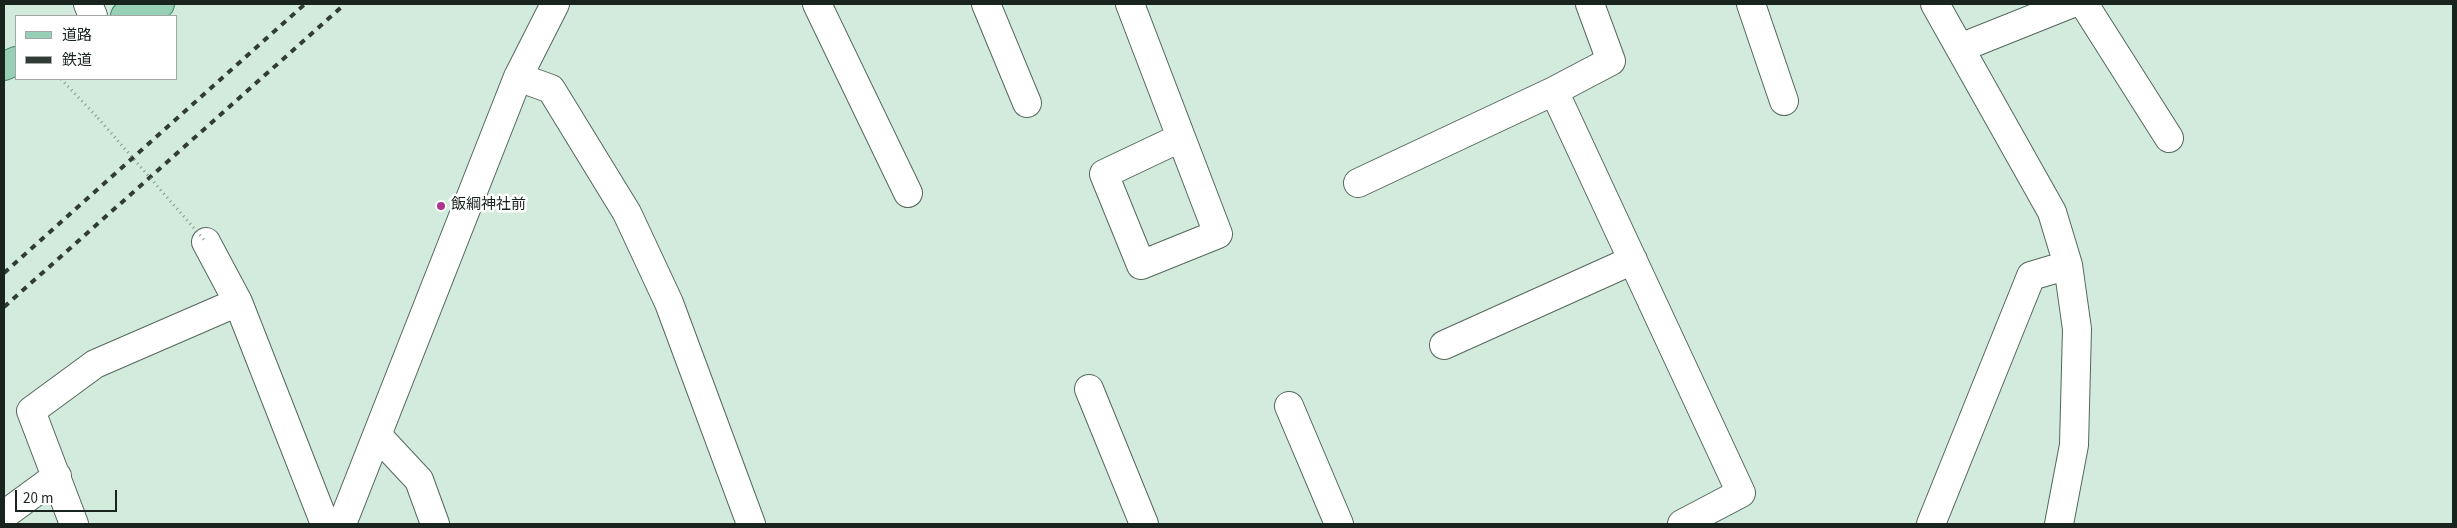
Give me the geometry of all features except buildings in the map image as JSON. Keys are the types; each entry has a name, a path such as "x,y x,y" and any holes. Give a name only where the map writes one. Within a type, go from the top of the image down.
{"main road":[{"path":"128,15 160,4"}],"street":[{"path":"342,524 518,77 555,4"},
{"path":"818,4 908,193"},
{"path":"986,4 1027,103"},
{"path":"1130,4 1218,234 1142,265 1104,174 1180,138"},
{"path":"1358,182 1554,91 1611,61 1590,4"},
{"path":"1751,4 1784,101"},
{"path":"1935,4 2052,212 2068,265 2077,329 2074,445 2058,524"},
{"path":"1960,48 2070,4"},
{"path":"2084,4 2168,138"},
{"path":"518,77 551,89 626,213 669,303 751,524"},
{"path":"1554,91 1741,493 1682,524"},
{"path":"206,242 238,302 325,524"},
{"path":"1444,345 1634,260"},
{"path":"1931,524 2031,276 2068,265"},
{"path":"74,524 31,411 95,364 238,302"},
{"path":"1089,389 1144,524"},
{"path":"1289,406 1339,524"},
{"path":"377,435 419,480 435,524"},
{"path":"4,515 57,476"}],"path":[{"path":"63,80 206,242"}],"railway":[{"path":"4,273 305,4"},
{"path":"4,307 345,4"}],"place":[{"name":"飯綱神社前","path":"441,206"}]}
